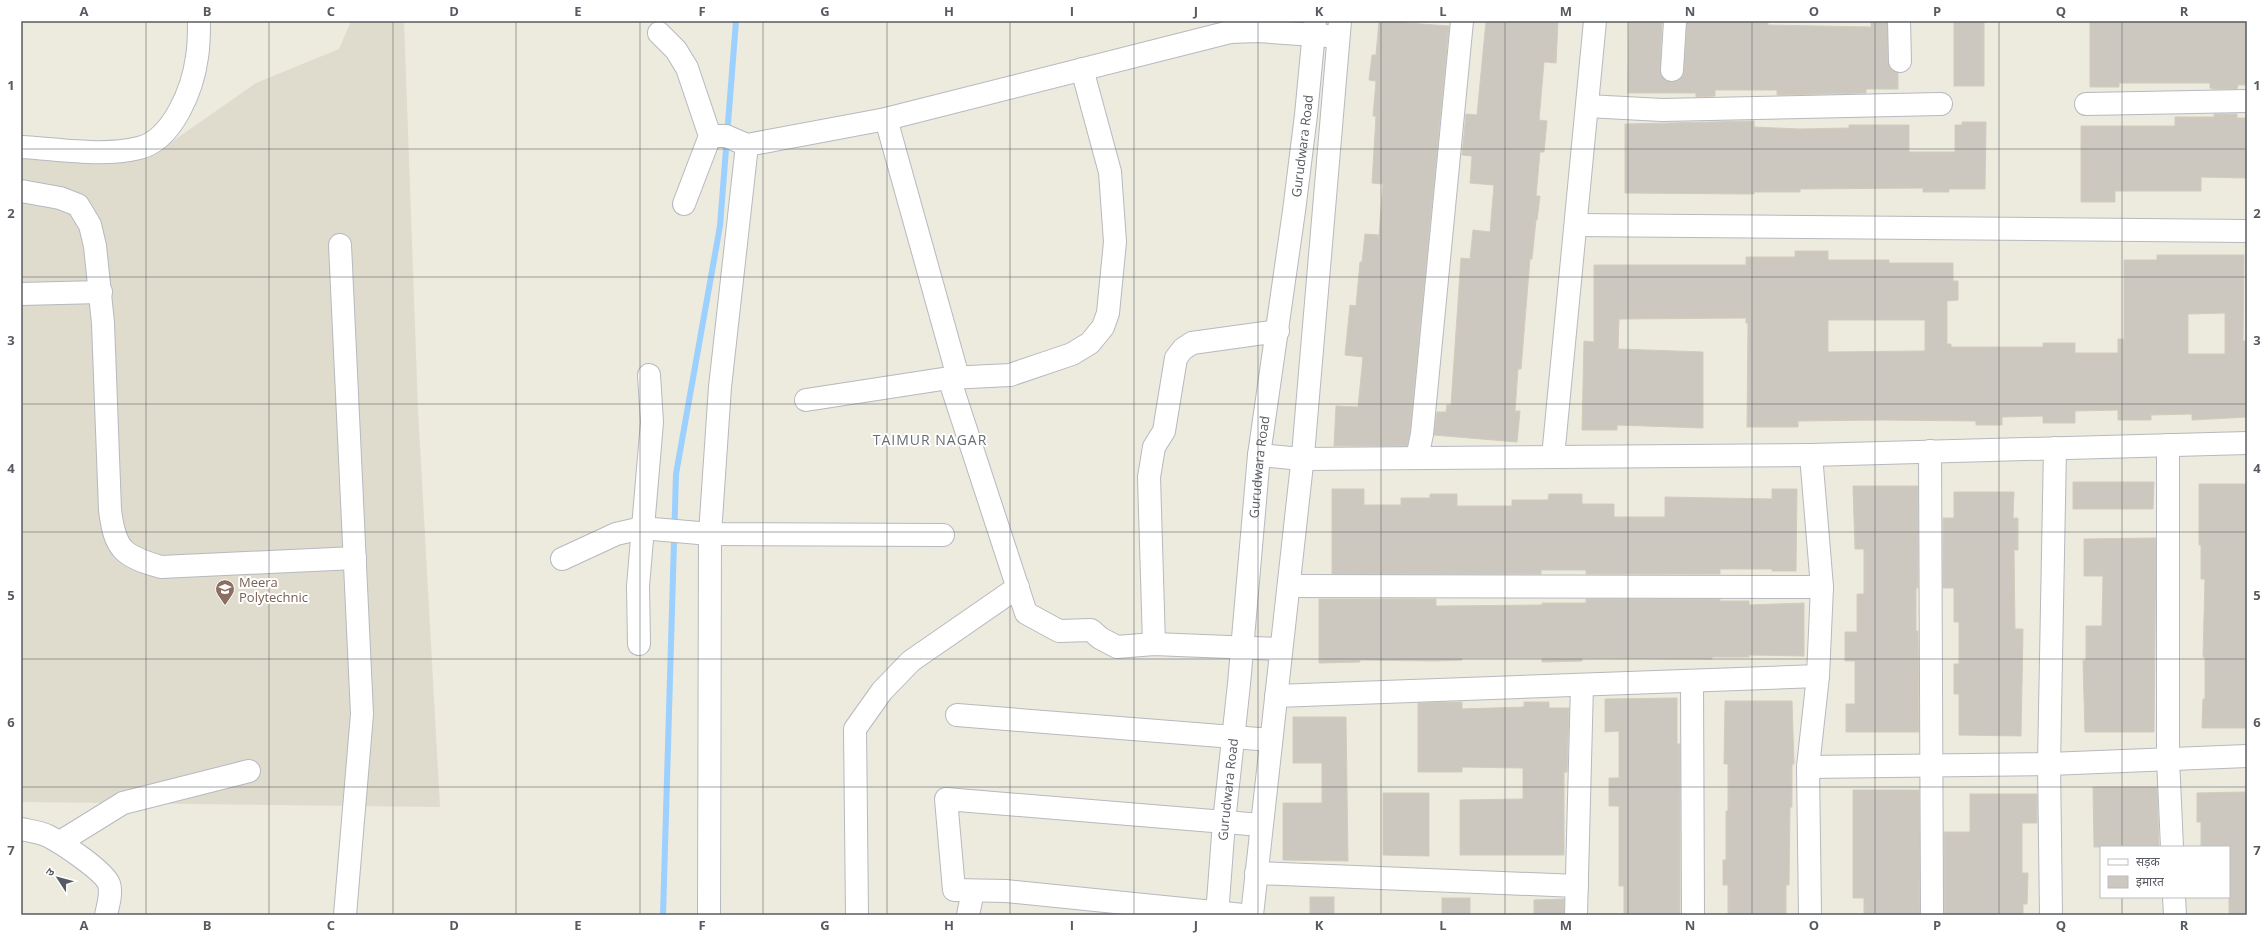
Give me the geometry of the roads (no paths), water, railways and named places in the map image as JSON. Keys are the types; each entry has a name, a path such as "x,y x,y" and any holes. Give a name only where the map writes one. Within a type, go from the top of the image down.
{"street":[{"path":"21,147 109,152 141,148 164,134 188,93 197,58 199,21"},
{"path":"1418,458 1422,434 1462,21"},
{"path":"1553,457 1595,21"},
{"path":"1672,70 1675,21"},
{"path":"1900,21 1900,61"},
{"path":"684,204 730,139 886,119 1230,32 1314,28 1339,29 1302,459 1252,915"},
{"name":"Gurudwara Road","path":"1217,914 1224,822 1259,455 1278,331 1306,115 1314,28"},
{"path":"659,32 676,50 730,139 720,387 710,534 709,915"},
{"path":"806,400 953,377 1010,375 1072,354 1090,343 1103,327 1108,313 1114,260 1113,209 1110,172 1082,69"},
{"path":"2086,104 2247,101"},
{"path":"1587,106 1662,110 1941,104"},
{"path":"886,119 953,377 986,497 1026,613 1060,631 1091,630 1100,638 1117,646 1154,644 1281,649"},
{"path":"21,191 60,198 78,205 92,232 101,292 110,510 113,531 122,549 136,560 161,567 355,558"},
{"path":"1576,225 2247,231"},
{"path":"340,245 362,714 345,915"},
{"path":"21,294 101,292"},
{"path":"1154,644 1149,477 1154,447 1164,431 1176,358 1183,349 1192,344 1278,331"},
{"path":"639,644 638,586 652,422 648,375"},
{"path":"1259,455 1302,459 1811,455 2247,443"},
{"path":"2168,445 2168,759 2172,846"},
{"path":"2051,915 2049,764 2055,448"},
{"path":"1930,451 1932,915"},
{"path":"1810,915 1808,767 1818,676 1822,586 1811,455"},
{"path":"562,559 616,534 642,528 710,534 943,535"},
{"path":"1289,586 1822,586"},
{"path":"856,915 855,729 882,691 911,661 1018,587"},
{"path":"1276,696 1692,682 1818,676"},
{"path":"1692,682 1693,915"},
{"path":"1576,915 1582,685"},
{"path":"957,715 1271,740"},
{"path":"1808,767 2049,764 2247,756"},
{"path":"60,842 123,803 249,771"},
{"path":"1243,915 1217,914 1006,891 954,890 946,799 1261,825"},
{"path":"21,829 47,835 60,842 102,875 108,883 111,892 106,915"},
{"path":"1256,873 1577,886"},
{"path":"968,915 973,891"},
{"path":"2174,898 2175,915"}],"waterway":[{"path":"663,915 676,474 720,226 736,21"}],"place":[{"name":"Meera Polytechnic","path":"225,606"}],"district":[{"name":"TAIMUR NAGAR","path":"930,440"}]}
